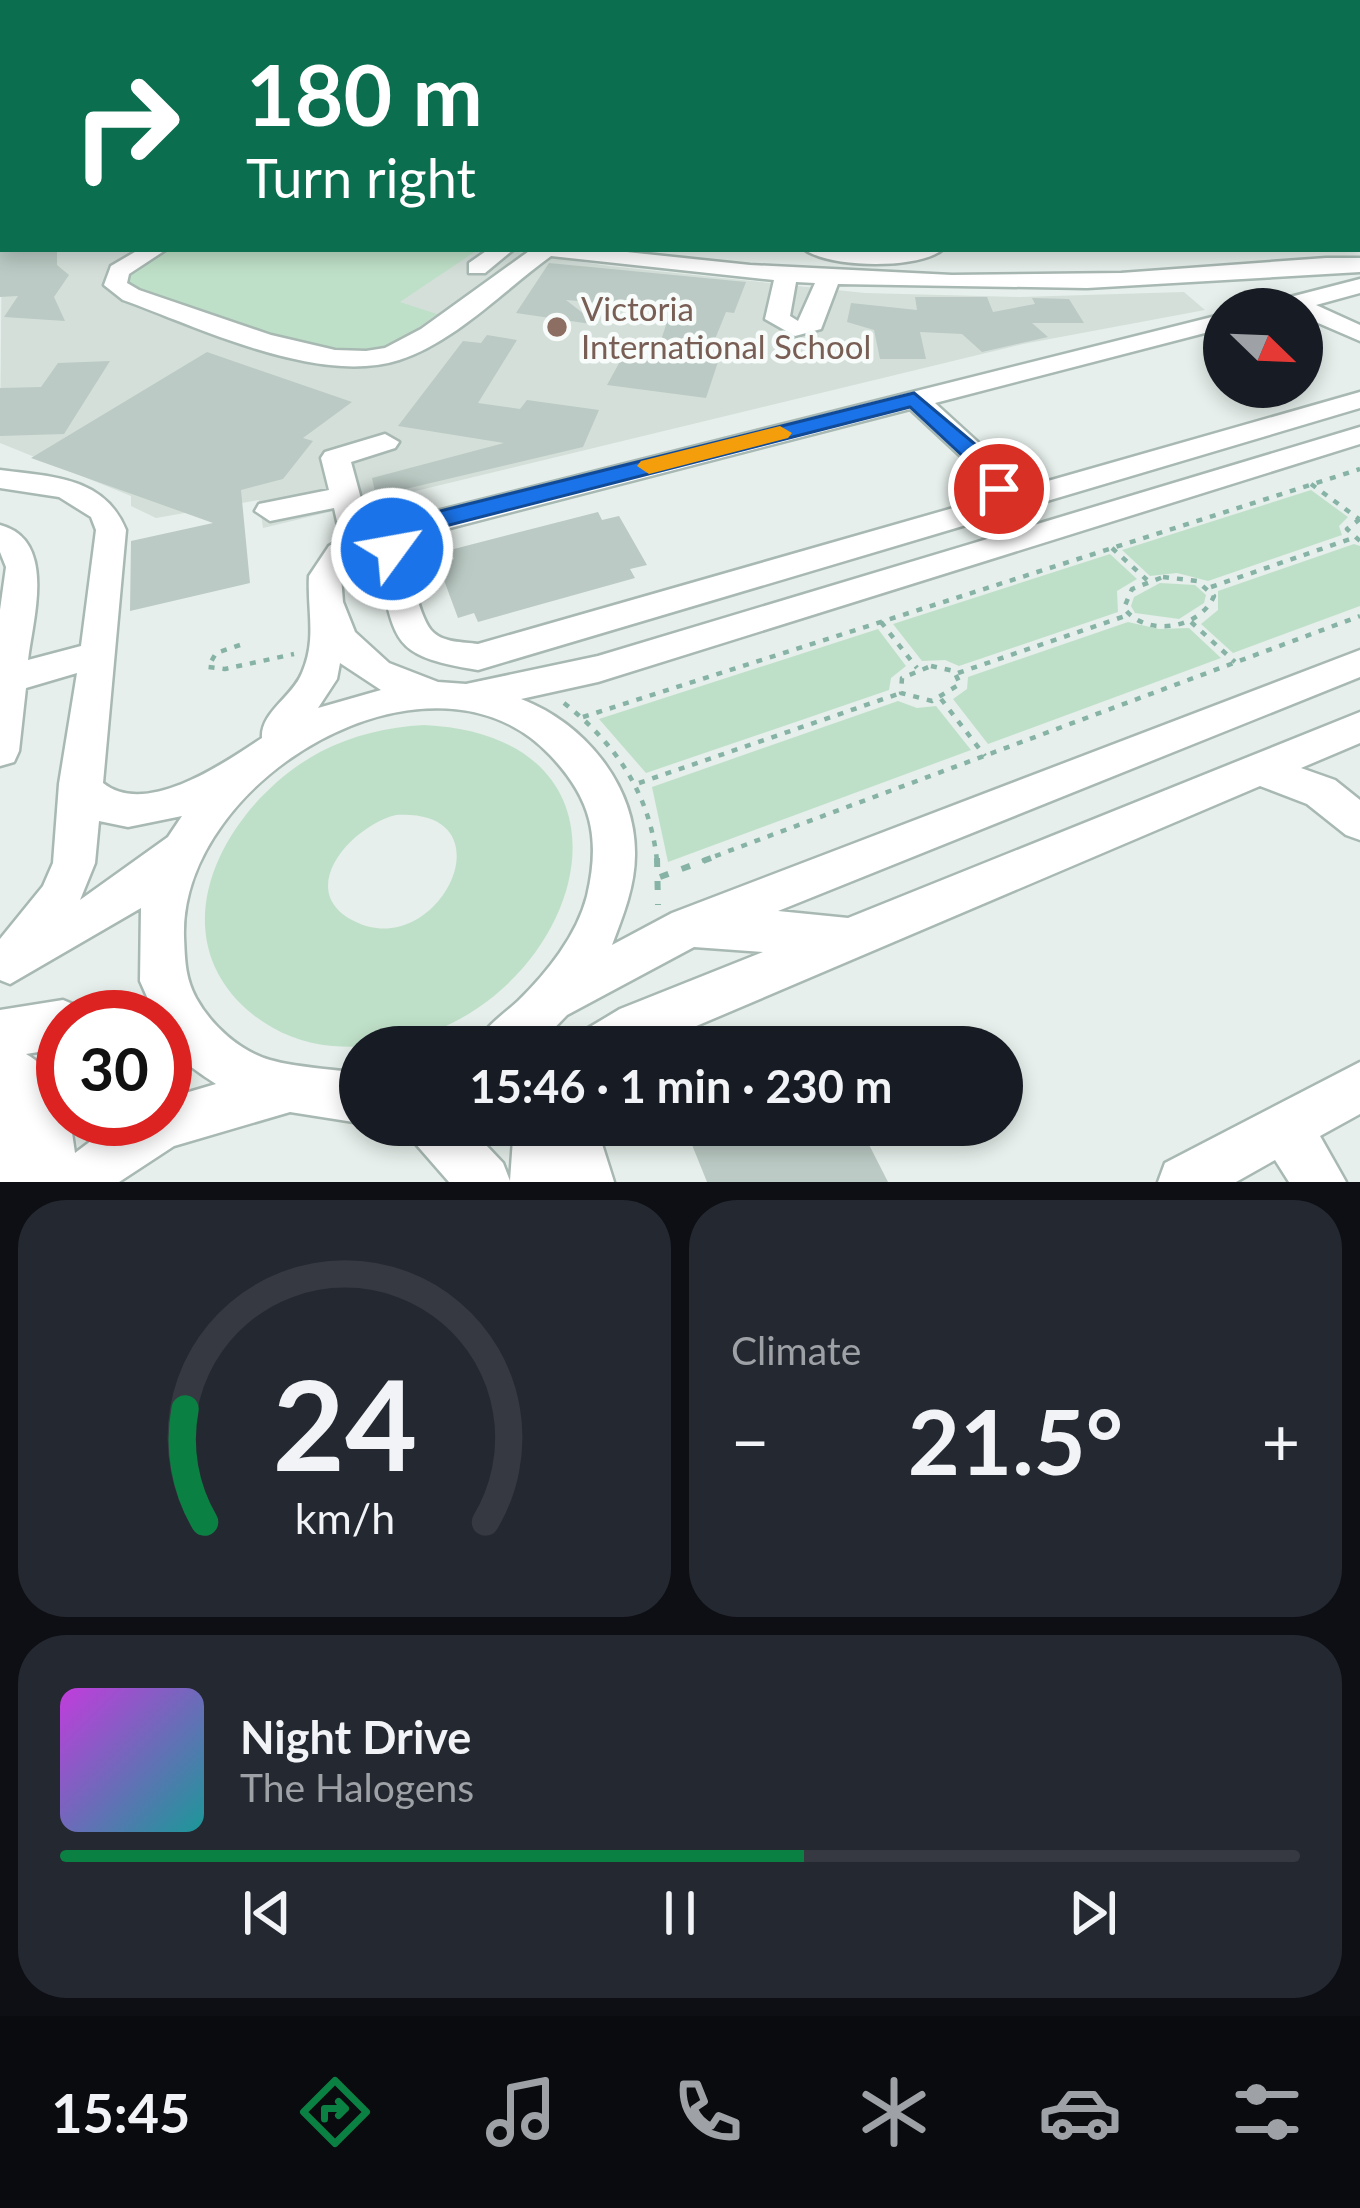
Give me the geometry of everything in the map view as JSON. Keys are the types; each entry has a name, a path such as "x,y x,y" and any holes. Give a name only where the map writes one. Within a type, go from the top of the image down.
{"street":[{"path":"151,252 119,271 116,285 131,295 322,357 360,361 399,351 557,252"},
{"path":"477,268 499,252"},
{"path":"579,252 787,274 823,264 924,252"},
{"path":"823,264 1087,281 1299,261 1360,265"},
{"path":"1299,261 1330,292"},
{"path":"787,274 777,319 795,329 812,323 823,264"},
{"path":"1323,294 1360,286"},
{"path":"1323,321 1360,334"},
{"path":"5,964 119,900 178,851 239,773 311,694 330,633 325,576 334,561 358,542 1203,326"},
{"path":"914,399 993,471 1049,492"},
{"path":"405,528 394,542 391,557 409,626 422,644 447,655 494,655 1360,400"},
{"path":"1250,433 1359,446"},
{"path":"358,542 334,458 385,442"},
{"path":"79,784 103,806 129,810 239,773 329,716 385,700 450,697 578,675 1359,446"},
{"path":"993,471 999,489 996,507"},
{"path":"0,478 71,490 100,505 111,530 79,784 77,845 67,882 44,920 5,964"},
{"path":"271,512 344,497"},
{"path":"0,535 13,545 22,567 0,751"},
{"path":"578,675 653,608"},
{"path":"330,633 369,669 450,697 512,710 557,736 591,774 603,797 614,850 606,910 594,941 545,1019"},
{"path":"10,679 96,655"},
{"path":"545,1019 688,927 1360,663"},
{"path":"637,1026 1360,727"},
{"path":"1315,746 1350,813"},
{"path":"1259,769 1300,782 1350,813"},
{"path":"167,990 159,964 160,907 178,851"},
{"path":"688,927 810,937 861,934"},
{"path":"0,1034 36,1028"},
{"path":"192,1044 234,1072 282,1091 339,1096"},
{"path":"0,1066 21,1076 44,1108 50,1130 49,1182"},
{"path":"1191,1181 1360,1087"},
{"path":"85,1182 104,1159 133,1138 282,1091"},
{"path":"0,1119 11,1145 11,1182"},
{"path":"1284,1128 1320,1182"},
{"path":"452,1146 484,1182"},
{"path":"521,1146 522,1182"},
{"path":"536,1182 538,1146"},
{"path":"578,1146 589,1182"}],"path":[{"path":"584,717 1311,484 1359,446"},
{"path":"1208,588 1356,539 1348,526 1359,519 1311,484"},
{"path":"1112,548 1147,580"},
{"path":"958,674 960,684 940,699 913,701 901,693 899,682 916,668 938,666 958,674 1128,615 1164,625 1191,622 1211,605 1214,596 1208,588 1181,578 1147,580 1125,598 1128,615"},
{"path":"660,877 1360,616"},
{"path":"881,622 916,668"},
{"path":"1191,622 1235,662"},
{"path":"240,645 216,653 208,667 225,669 330,633"},
{"path":"637,784 901,693"},
{"path":"940,699 985,756"}],"shaded area":[{"name":"Victoria International School","path":"2,252 518,252 865,293 1020,297 1184,292 1203,308 1023,344 263,528 259,500 156,518 131,506 131,496 0,443"}],"green space":[{"path":"160,252 475,252 400,302 437,314 380,355 339,356 125,285 133,266"},
{"path":"1311,490 1348,517 1339,526 1342,535 1208,581 1177,573 1150,576 1122,550"},
{"path":"1354,544 1360,546 1360,606 1233,653 1201,624 1218,610 1218,591"},
{"path":"1110,554 1137,579 1117,591 1118,612 959,666 945,660 922,661 893,624"},
{"path":"1160,583 1195,585 1206,595 1204,603 1179,619 1135,613 1134,597"},
{"path":"1128,622 1159,629 1189,628 1221,658 988,744 953,699 967,689 968,677"},
{"path":"878,629 906,666 891,678 889,690 646,773 599,719"},
{"path":"898,701 917,708 936,706 971,750 668,862 652,787"},
{"path":"424,725 506,743 554,783 572,837 564,897 532,956 481,1006 438,1026 339,1026 339,1045 332,1046 292,1037 236,999 214,966 205,931 207,895 218,860 261,797 320,752 371,733","holes":["396,815 432,819 451,835 457,857 451,882 435,905 413,922 385,929 354,921 337,908 329,893 329,876 336,860 363,831"]}],"building":[{"path":"0,252 57,252 57,265 69,275 54,297 65,321 4,317 18,296 0,297"},
{"path":"549,263 746,282 734,313 726,312 709,354 720,356 706,398 607,385 623,356 645,359 650,348 658,349 668,319 651,307 566,300 598,325 516,313"},
{"path":"915,297 987,297 993,312 1035,304 1032,298 1069,299 1084,323 1032,323 1048,337 982,352 962,334 920,332 926,359 880,359 874,330 847,322 851,303 917,310"},
{"path":"487,335 517,340 478,403 520,409 527,400 599,410 583,447 376,496 372,478 504,443 398,426 463,341 481,343"},
{"path":"207,352 352,402 303,438 313,441 283,479 241,490 250,583 130,611 131,541 213,523 31,458"},
{"path":"110,361 64,434 0,436 0,388 41,387 58,363"},
{"path":"598,512 602,520 619,516 647,565 630,569 635,578 478,622 474,613 458,618 438,564 454,559 450,550"},
{"path":"692,1146 870,1146 888,1182 707,1182"}],"slow traffic":[{"path":"649,466 780,433"}],"place":[{"name":"Victoria International School","path":"557,327"}],"route":[{"path":"392,549 405,528 914,399 993,471 999,489"}]}
